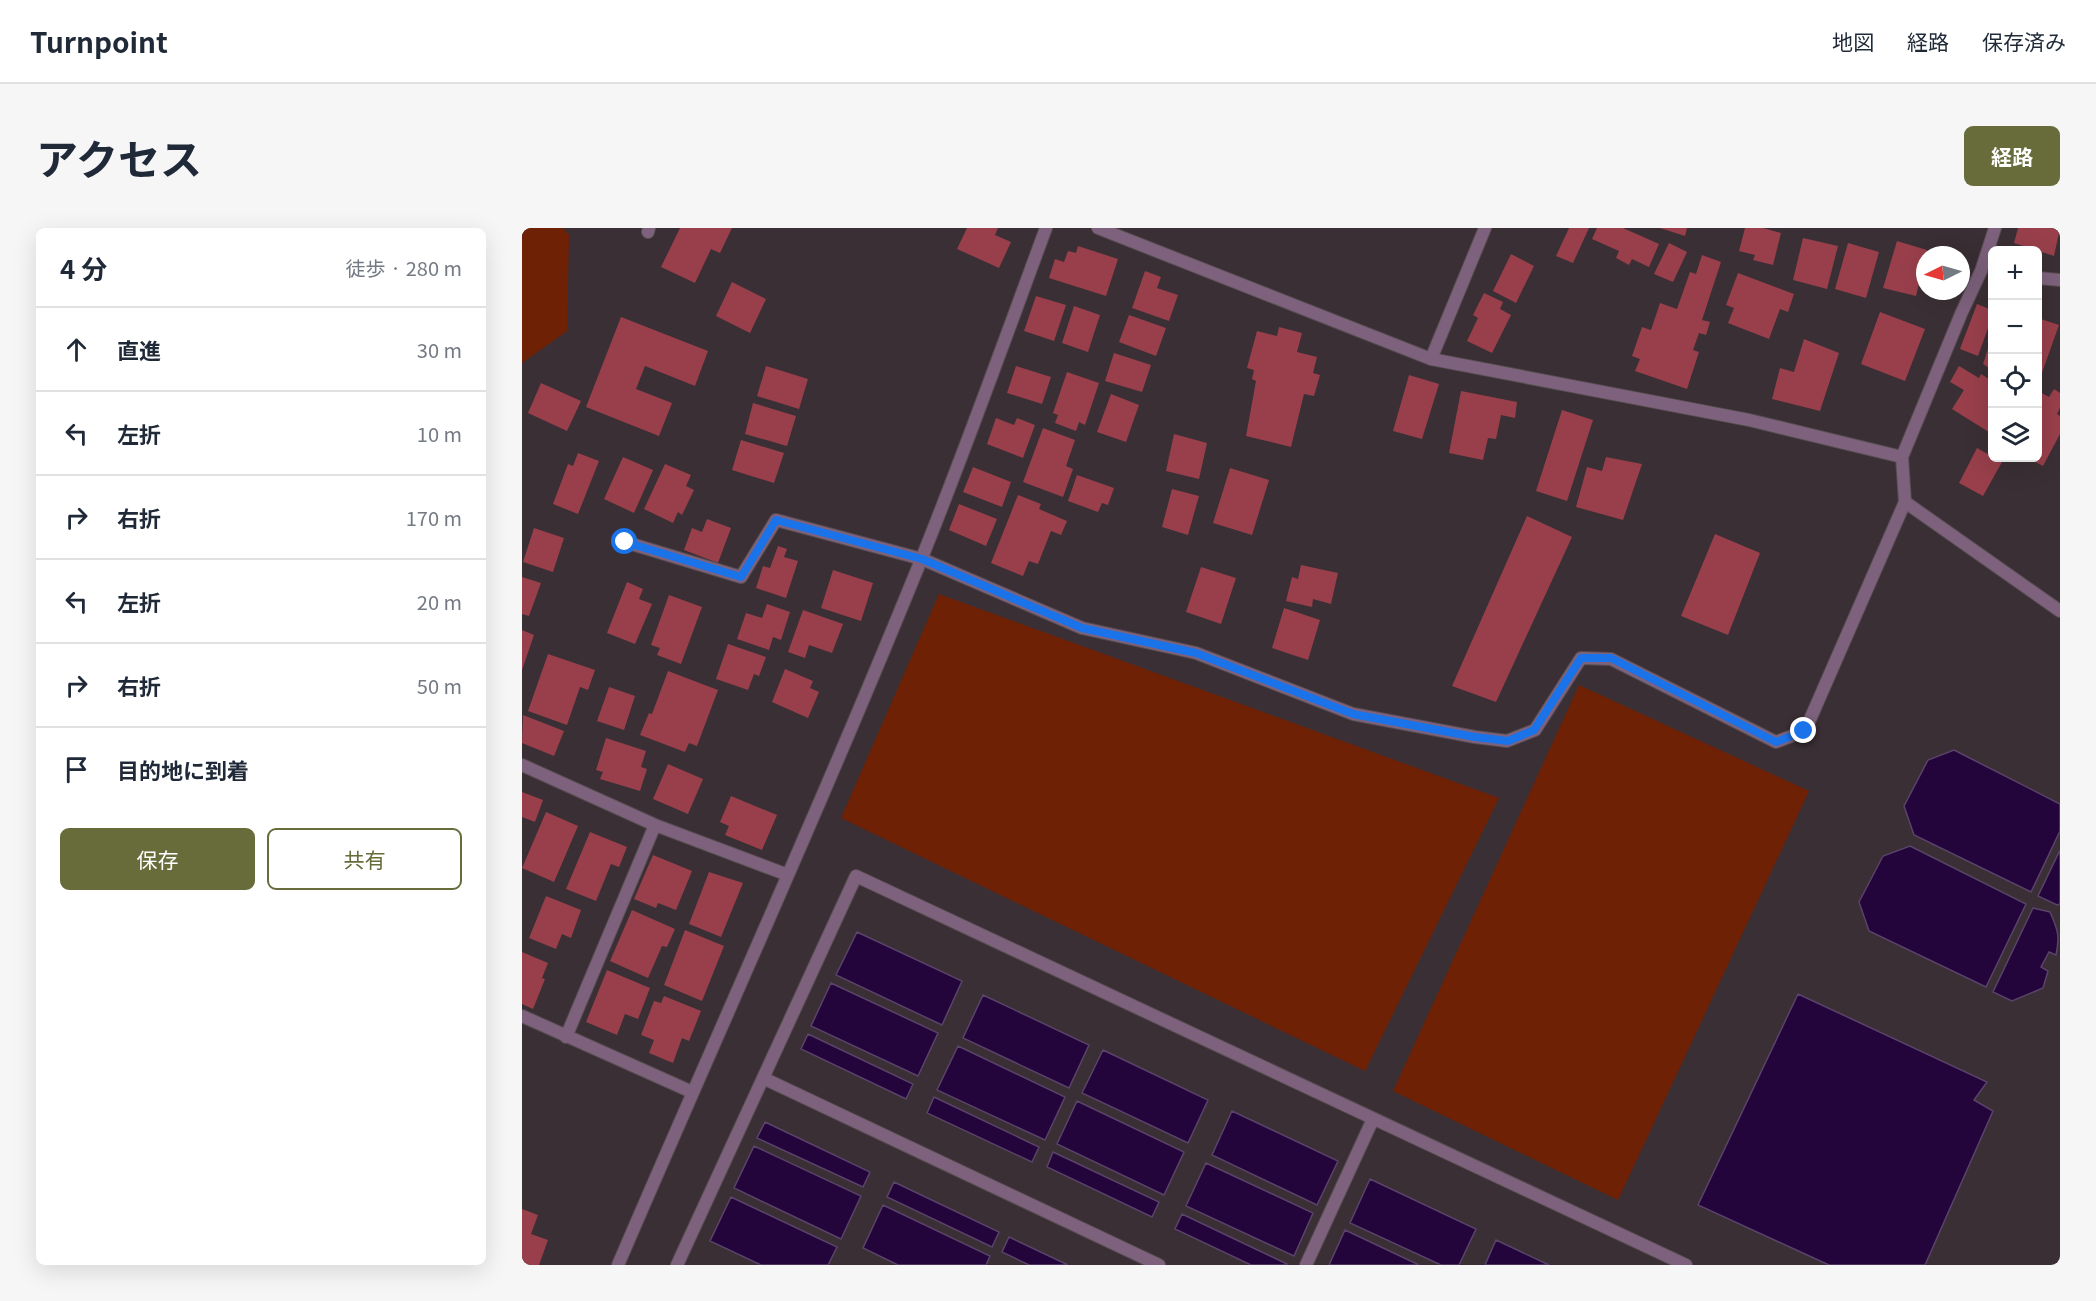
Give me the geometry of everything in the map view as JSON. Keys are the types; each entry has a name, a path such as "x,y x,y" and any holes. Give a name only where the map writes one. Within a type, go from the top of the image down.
{"street":[{"path":"618,1265 788,875 922,559 1046,228"},
{"path":"1098,228 1431,358 1749,420 1902,457"},
{"path":"1431,358 1485,228"},
{"path":"625,542 741,577 776,520 922,559 1082,628 1196,653 1353,714 1508,741 1534,730 1581,658 1611,658 1776,742 1804,731 1905,502 1902,457 1961,314 1987,272 1995,228"},
{"path":"2042,278 2060,280"},
{"path":"1905,502 2060,611"},
{"path":"522,765 655,825 788,875"},
{"path":"566,1037 655,825"},
{"path":"677,1265 856,876 1686,1265"},
{"path":"522,1016 692,1092"},
{"path":"763,1078 1159,1265"},
{"path":"1306,1265 1373,1119"}],"shaded area":[{"path":"522,228 563,228 569,235 567,331 522,363"},
{"path":"939,594 1499,798 1365,1071 841,818"},
{"path":"1579,685 1809,791 1618,1200 1393,1091"},
{"path":"1954,750 2060,804 2060,831 2031,892 1914,835 1904,806 1928,760"},
{"path":"1910,846 2026,904 1986,987 1869,931 1859,902 1883,856"},
{"path":"2060,850 2060,904 2057,905 2038,896"},
{"path":"2033,908 2050,912 2058,933 2056,955 2049,952 2041,967 2048,971 2043,988 2012,1001 1993,992"},
{"path":"857,932 962,981 942,1025 836,975"},
{"path":"831,983 938,1033 918,1076 811,1026"},
{"path":"1798,994 1987,1082 1974,1100 1993,1111 1925,1265 1829,1265 1698,1205"},
{"path":"983,995 1089,1045 1069,1088 963,1038"},
{"path":"808,1034 913,1084 906,1099 801,1049"},
{"path":"958,1046 1065,1097 1045,1140 937,1090"},
{"path":"1103,1050 1208,1100 1188,1143 1082,1093"},
{"path":"934,1097 1039,1147 1032,1162 927,1113"},
{"path":"1077,1101 1184,1152 1164,1195 1057,1144"},
{"path":"1232,1111 1338,1161 1317,1205 1212,1155"},
{"path":"765,1122 870,1172 863,1187 757,1138"},
{"path":"754,1146 861,1196 841,1239 734,1188"},
{"path":"1053,1152 1159,1202 1152,1217 1047,1167"},
{"path":"1206,1163 1313,1213 1294,1256 1186,1206"},
{"path":"1370,1179 1476,1229 1459,1265 1441,1265 1350,1223"},
{"path":"894,1182 999,1232 992,1247 887,1197"},
{"path":"731,1197 837,1247 828,1265 761,1265 710,1241"},
{"path":"883,1205 990,1256 986,1265 898,1265 863,1248"},
{"path":"1182,1214 1287,1265 1251,1265 1175,1229"},
{"path":"1345,1230 1419,1265 1329,1265"},
{"path":"1009,1237 1068,1265 1029,1265 1002,1252"},
{"path":"1496,1240 1549,1265 1485,1265"}],"building":[{"path":"680,228 732,228 720,253 711,249 695,283 661,267"},
{"path":"967,228 998,228 995,235 1011,242 999,268 957,249"},
{"path":"1569,228 1589,228 1573,263 1556,256"},
{"path":"1597,228 1623,228 1659,244 1649,267 1632,259 1629,265 1616,258 1619,251 1592,239"},
{"path":"1660,228 1687,228 1685,236"},
{"path":"1745,228 1763,228 1781,233 1773,265 1753,260 1755,255 1739,251"},
{"path":"2018,228 2060,228 2054,256 2042,252 2042,246 2023,246 2014,243"},
{"path":"1803,238 1838,246 1827,289 1793,280"},
{"path":"1897,241 1916,247 1916,296 1883,288"},
{"path":"1669,243 1687,252 1673,282 1654,274"},
{"path":"1848,243 1879,252 1866,298 1835,289"},
{"path":"1078,246 1118,259 1106,296 1049,278 1055,259 1064,262 1068,251 1076,253"},
{"path":"1511,254 1534,266 1516,303 1493,291"},
{"path":"1702,255 1721,262 1702,320 1710,322 1706,335 1699,333 1693,350 1699,352 1687,389 1635,371 1640,359 1632,356 1642,327 1651,330 1660,303 1677,309 1690,272 1696,274"},
{"path":"1145,271 1161,277 1157,288 1178,295 1169,321 1132,308"},
{"path":"1738,273 1794,294 1788,312 1780,309 1769,339 1728,323 1734,308 1726,305"},
{"path":"732,282 766,299 750,333 716,316"},
{"path":"1484,293 1503,302 1500,309 1511,315 1492,353 1467,341 1478,318 1473,315"},
{"path":"1036,296 1066,305 1054,341 1024,331"},
{"path":"1977,304 1988,308 1988,328 1978,356 1960,349"},
{"path":"1074,306 1100,315 1088,352 1062,343"},
{"path":"1880,312 1925,329 1905,381 1861,364"},
{"path":"1129,315 1166,328 1156,356 1119,342"},
{"path":"621,317 708,351 695,386 645,366 636,389 672,403 659,436 586,407"},
{"path":"2042,319 2059,325 2042,373"},
{"path":"1279,327 1302,333 1297,352 1317,357 1313,373 1320,375 1314,396 1304,394 1291,447 1246,436 1256,381 1252,379 1254,370 1247,368 1257,331 1277,336"},
{"path":"1804,339 1839,353 1820,411 1772,399 1780,368 1794,372"},
{"path":"1988,349 1988,367 1983,364"},
{"path":"1114,353 1151,365 1142,392 1105,381"},
{"path":"766,366 808,379 799,409 757,396"},
{"path":"1016,366 1051,377 1042,404 1007,393"},
{"path":"1959,366 1979,378 1981,374 1988,378 1988,432 1952,409 1964,390 1950,382"},
{"path":"1067,372 1099,383 1085,425 1079,422 1076,431 1055,423 1058,415 1053,413"},
{"path":"1409,375 1439,384 1422,439 1393,431"},
{"path":"541,383 581,401 567,431 528,413"},
{"path":"2054,389 2060,393 2060,408 2057,414 2060,416 2060,434 2043,466 2036,462 2042,462 2042,393 2049,397"},
{"path":"1461,391 1517,402 1515,418 1501,415 1496,439 1488,438 1483,460 1449,453"},
{"path":"1111,394 1139,405 1126,442 1097,432"},
{"path":"753,403 796,416 787,446 745,434"},
{"path":"1562,410 1593,420 1567,501 1536,491"},
{"path":"996,418 1014,425 1017,418 1035,425 1023,458 987,444"},
{"path":"1043,428 1075,440 1066,466 1073,469 1063,497 1023,482"},
{"path":"1174,434 1207,443 1199,479 1166,471"},
{"path":"741,440 784,453 774,483 732,470"},
{"path":"1977,448 1988,454 1988,462 2002,462 1983,496 1959,483"},
{"path":"578,453 599,461 578,514 553,504 568,464 573,466"},
{"path":"623,457 653,470 634,513 604,499"},
{"path":"1606,457 1642,464 1623,520 1576,507 1587,467 1602,471"},
{"path":"665,464 691,475 686,486 694,490 682,515 678,512 673,523 644,509"},
{"path":"973,467 1011,482 1002,507 963,492"},
{"path":"1230,468 1269,480 1252,535 1213,523"},
{"path":"1077,475 1114,488 1108,505 1102,503 1098,512 1068,501"},
{"path":"1172,489 1199,496 1188,535 1162,527"},
{"path":"1018,495 1041,504 1039,509 1067,521 1061,535 1051,531 1038,564 1029,561 1023,576 991,563"},
{"path":"959,504 997,519 986,546 949,530"},
{"path":"1527,516 1572,537 1496,702 1452,686"},
{"path":"707,519 731,528 718,563 684,550 692,528 702,532"},
{"path":"534,528 564,538 553,572 523,562"},
{"path":"1715,534 1760,553 1728,635 1681,616"},
{"path":"778,546 787,549 784,557 798,561 786,598 756,588 763,566 770,568"},
{"path":"1301,565 1338,573 1331,604 1313,599 1312,607 1286,601 1292,577 1298,579"},
{"path":"1201,567 1236,578 1221,624 1186,612"},
{"path":"833,570 873,583 861,621 821,608"},
{"path":"522,577 541,583 529,616 522,614"},
{"path":"627,582 643,589 639,599 652,604 635,644 607,633"},
{"path":"669,595 702,607 681,664 657,655 660,648 651,645"},
{"path":"767,604 790,612 781,640 773,637 769,650 737,639 746,613 762,618"},
{"path":"1284,608 1320,620 1308,660 1272,648"},
{"path":"803,610 843,624 832,653 809,645 805,658 788,652"},
{"path":"522,630 534,635 522,670"},
{"path":"728,644 766,657 759,676 754,674 748,690 716,679"},
{"path":"548,654 595,670 588,690 580,687 567,725 528,711"},
{"path":"785,669 813,681 810,688 819,692 808,718 772,702"},
{"path":"668,671 718,690 697,746 689,743 685,752 640,735 649,713 652,714"},
{"path":"609,687 635,696 624,730 597,721"},
{"path":"523,715 564,731 554,756 522,743"},
{"path":"606,738 646,751 641,767 647,769 640,791 600,779 603,772 596,770"},
{"path":"668,764 703,779 688,814 653,799"},
{"path":"522,792 543,800 535,822 522,817"},
{"path":"731,796 777,815 762,850 725,835 729,826 720,822"},
{"path":"546,812 578,826 554,882 522,868"},
{"path":"590,832 627,847 619,867 611,864 596,901 566,889"},
{"path":"653,855 692,871 676,910 658,903 656,908 634,899"},
{"path":"709,872 743,883 721,937 689,924"},
{"path":"546,896 581,910 571,938 562,934 556,949 529,938"},
{"path":"632,910 675,929 667,947 662,946 648,978 610,961"},
{"path":"685,930 724,946 702,1001 664,985"},
{"path":"522,952 548,963 542,978 545,979 533,1009 522,1004"},
{"path":"607,970 650,988 638,1019 625,1014 617,1035 586,1022"},
{"path":"664,996 701,1011 689,1041 682,1038 673,1063 649,1053 654,1040 641,1035 654,1001 661,1003"},
{"path":"522,1209 538,1215 531,1234 548,1240 539,1265 522,1265"}],"route":[{"path":"625,542 741,577 776,520 922,559 1082,628 1196,653 1353,714 1475,737 1508,741 1534,730 1581,658 1611,658 1776,742 1804,731"}]}
